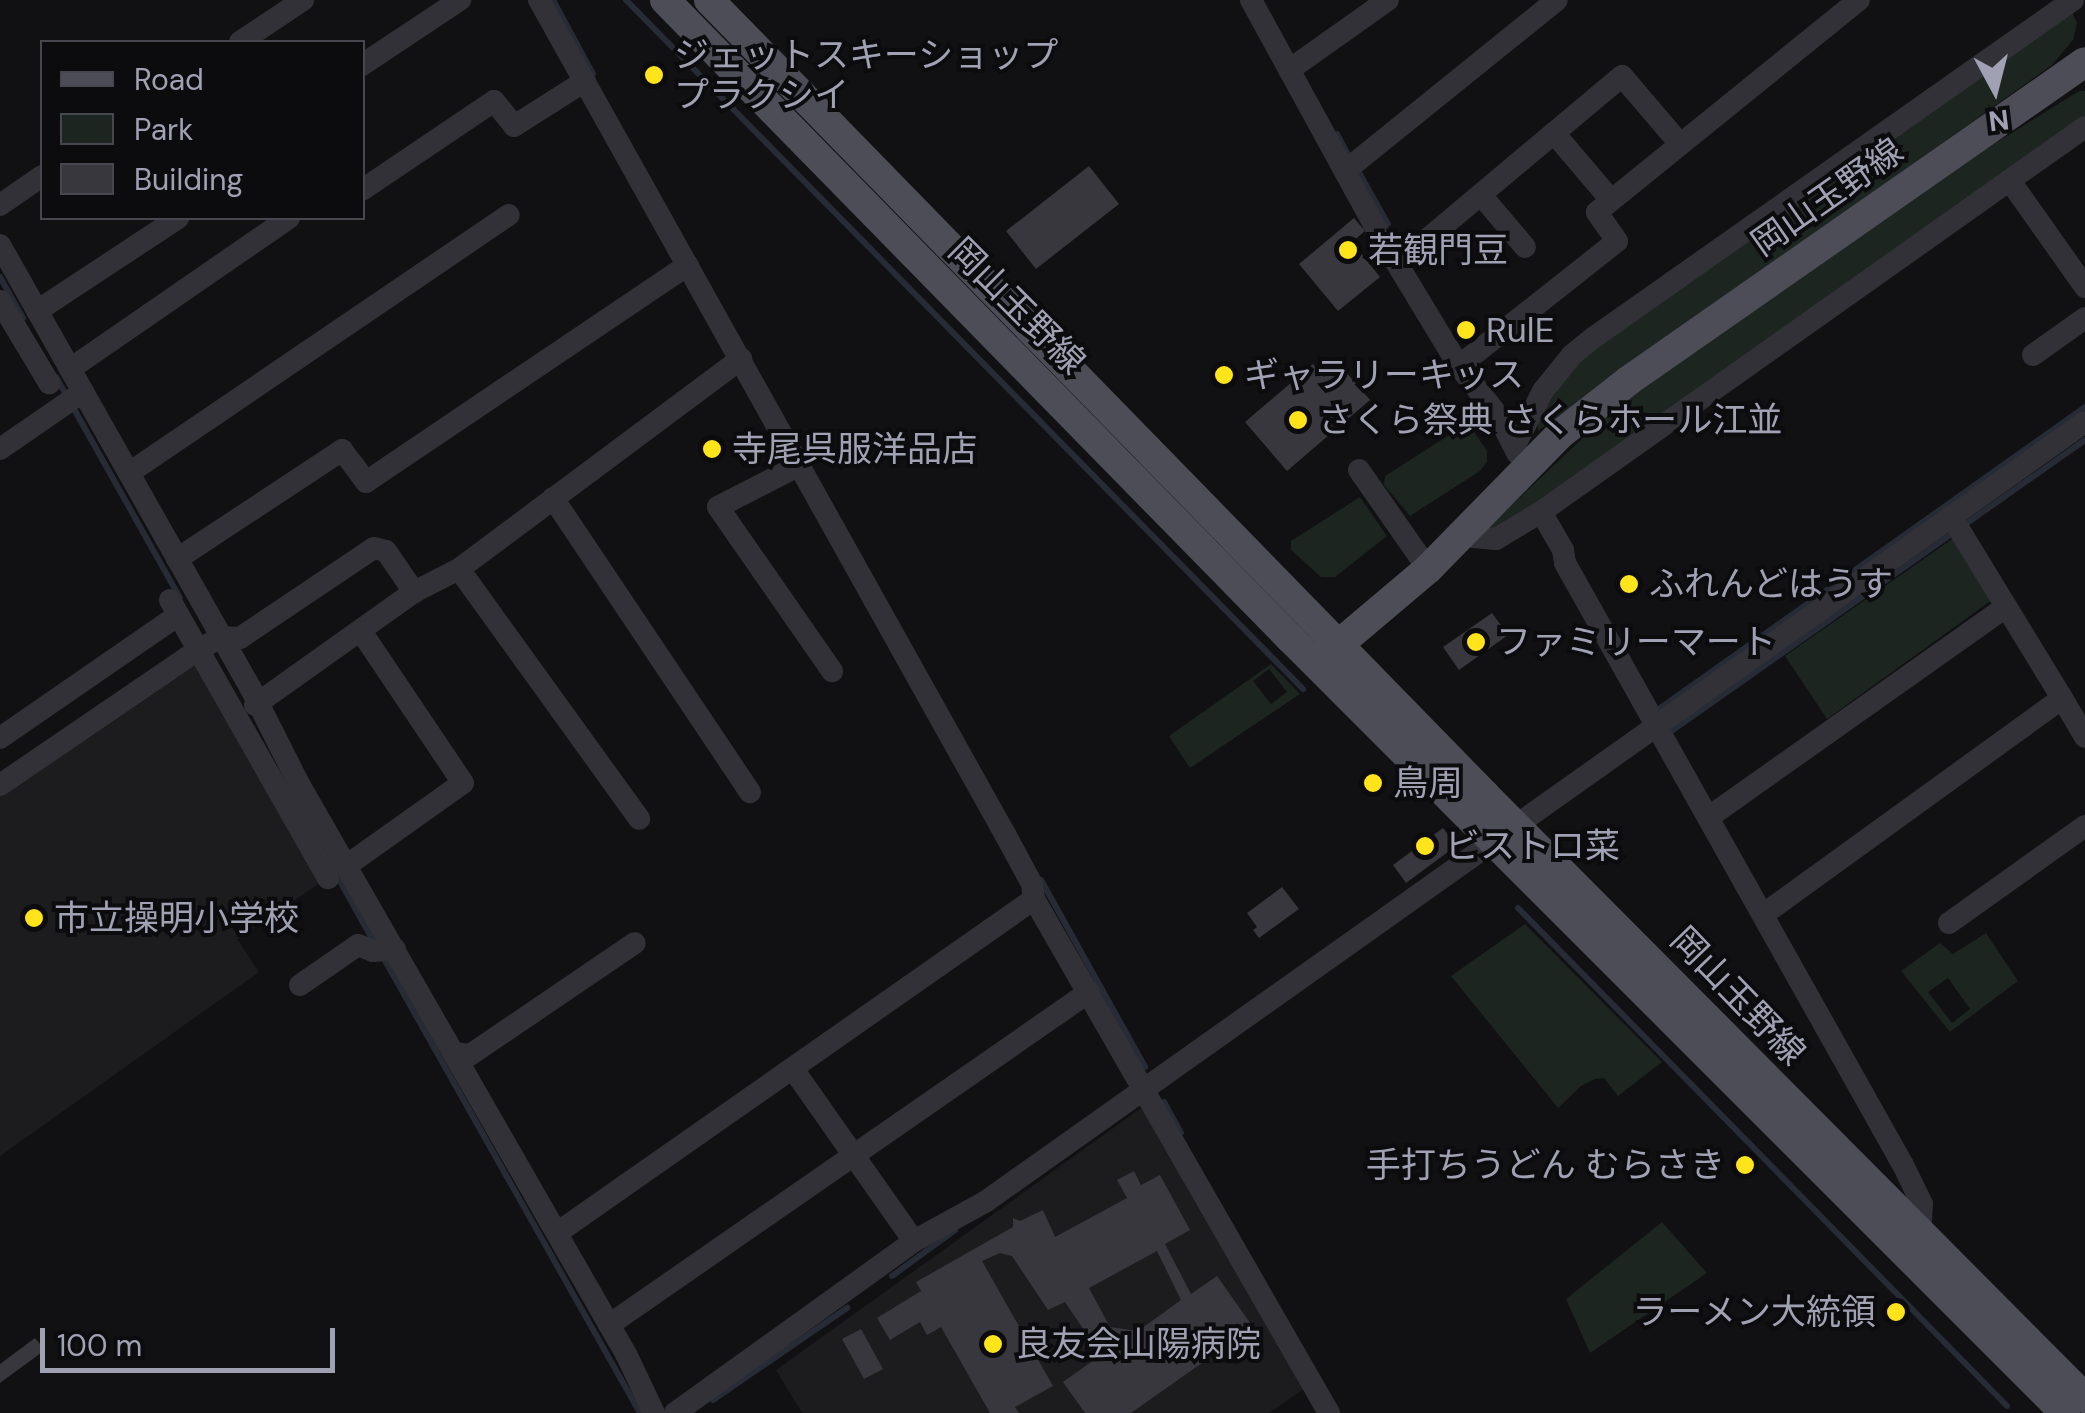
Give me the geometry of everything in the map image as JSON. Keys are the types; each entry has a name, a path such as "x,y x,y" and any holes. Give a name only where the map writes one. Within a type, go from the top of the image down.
{"main road":[{"name":"岡山玉野線","path":"666,0 1328,654 2067,1402"},
{"name":"岡山玉野線","path":"709,0 1328,654"},
{"name":"岡山玉野線","path":"1328,654 1428,570 1462,536 1518,458 2085,62"},
{"name":"岡山玉野線","path":"1506,833 1920,1231 2067,1402"}],"street":[{"path":"243,40 303,0"},
{"path":"365,63 460,0"},
{"path":"540,0 1015,852 1032,884 1034,899 1145,1085 1329,1413"},
{"path":"1251,0 1296,65 1352,165 1399,263 1459,366 1490,406 1518,458"},
{"path":"1296,65 1388,0"},
{"path":"1352,165 1557,0"},
{"path":"1459,366 1618,241 1597,212 1859,0"},
{"path":"1518,458 1535,404 1572,355 2073,0"},
{"path":"1399,263 1622,76 1680,144"},
{"path":"365,188 494,100 514,126 585,81"},
{"path":"1462,536 1496,539 1541,512 2085,127"},
{"path":"1554,134 1611,200"},
{"path":"0,205 40,177"},
{"path":"2010,180 2085,287"},
{"path":"1480,195 1525,247"},
{"path":"129,473 509,215"},
{"path":"26,326 175,220"},
{"path":"70,369 286,220"},
{"path":"0,245 49,383"},
{"path":"177,559 342,450 366,482 688,265"},
{"path":"0,301 70,369 75,398 129,473 177,559 184,606 255,705 337,872"},
{"path":"2033,354 2085,318"},
{"path":"255,705 414,592 459,569 741,359"},
{"path":"0,449 75,398"},
{"path":"1490,406 1504,410 1535,404"},
{"path":"675,1413 914,1241 986,1202 1145,1085 1662,721 1956,524 2085,422"},
{"path":"800,465 718,508 832,671"},
{"path":"1359,470 1428,570"},
{"path":"553,498 750,792"},
{"path":"1541,512 1563,550 1564,563 1662,721 1768,911 1922,1204 1920,1231"},
{"path":"1956,524 2085,737"},
{"path":"0,785 209,644 240,638 374,548 386,551 414,592"},
{"path":"459,569 639,820"},
{"path":"0,738 184,606"},
{"path":"1714,813 2006,606"},
{"path":"337,872 463,782 361,631"},
{"path":"209,644 337,872 454,1053 610,1325 654,1413"},
{"path":"1768,911 2062,698"},
{"path":"1949,923 2085,826"},
{"path":"558,1234 1034,899"},
{"path":"454,1053 470,1055 635,944"},
{"path":"300,984 358,945 385,950"},
{"path":"610,1325 1089,992"},
{"path":"792,1068 914,1241"}],"shaded area":[{"path":"189,662 198,664 320,883 237,939 259,972 0,1156 0,792"},
{"path":"1144,1106 1305,1388 1269,1413 802,1413 776,1370"}],"green space":[{"path":"2072,12 2077,23 2073,40 2052,65 1538,431 1537,420 1572,369 1602,340"},
{"path":"2079,91 2085,91 2085,119 1612,453 1491,532 1487,528 1617,406 1933,182"},
{"path":"1468,423 1487,451 1487,462 1480,471 1410,516 1384,485 1385,476"},
{"path":"1360,497 1387,536 1335,577 1321,577 1291,550 1291,541"},
{"path":"1955,537 1992,600 1827,719 1785,656"},
{"path":"1271,664 1300,694 1190,768 1169,736","holes":["1269,669 1287,692 1271,704 1253,681"]},
{"path":"1525,924 1662,1062 1618,1096 1604,1078 1595,1079 1581,1086 1558,1108 1451,976"},
{"path":"1986,933 2018,981 1950,1032 1901,971 1940,943 1953,954","holes":["1948,978 1970,1009 1952,1023 1928,992"]},
{"path":"1662,1222 1707,1273 1590,1353 1566,1299"}],"building":[{"path":"1089,166 1119,204 1036,269 1006,231"},
{"path":"1354,218 1365,231 1352,242 1380,277 1338,311 1299,264"},
{"path":"1313,364 1324,377 1339,364 1370,400 1287,471 1245,422"},
{"path":"1492,613 1508,635 1459,670 1443,647"},
{"path":"1443,828 1456,846 1406,883 1393,865"},
{"path":"1282,887 1299,909 1259,938 1247,913"},
{"path":"1134,1171 1141,1185 1160,1175 1190,1230 1165,1244 1191,1294 1217,1276 1253,1327 1131,1413 1085,1413 1063,1382 1101,1355 1065,1302 1048,1310 1012,1256 1000,1253 982,1261 1053,1386 1015,1407 1019,1413 990,1413 941,1327 927,1335 920,1322 890,1340 877,1318 921,1291 916,1282 1013,1227 1013,1218 1020,1221 1043,1210 1055,1237 1127,1198 1117,1180","holes":["1157,1251 1181,1300 1138,1331 1110,1327 1089,1288"]},
{"path":"861,1329 883,1369 864,1379 842,1339"},
{"path":"35,1338 45,1350 0,1383 0,1364"}],"waterway":[{"path":"553,0 593,74"},
{"path":"626,0 1303,689"},
{"path":"1337,134 1350,158"},
{"path":"1357,169 1388,224"},
{"path":"0,277 23,318"},
{"path":"56,377 180,598"},
{"path":"1659,709 2085,407"},
{"path":"1670,732 2085,440"},
{"path":"336,874 376,946"},
{"path":"1041,880 1145,1067"},
{"path":"1518,908 2007,1406"},
{"path":"383,957 640,1413"},
{"path":"1164,1102 1181,1133"},
{"path":"892,1276 955,1230"},
{"path":"713,1400 847,1308"}],"place":[{"name":"ジェットスキーショップ プラクシイ","path":"654,75"},
{"name":"若観門豆","path":"1348,250"},
{"name":"RulE","path":"1466,330"},
{"name":"ギャラリーキッス","path":"1224,375"},
{"name":"さくら祭典 さくらホール江並","path":"1298,420"},
{"name":"寺尾呉服洋品店","path":"712,449"},
{"name":"ふれんどはうす","path":"1629,584"},
{"name":"ファミリーマート","path":"1476,642"},
{"name":"鳥周","path":"1373,783"},
{"name":"ビストロ菜","path":"1425,846"},
{"name":"市立操明小学校","path":"34,918"},
{"name":"手打ちうどん むらさき","path":"1745,1165"},
{"name":"ラーメン大統領","path":"1896,1312"},
{"name":"良友会山陽病院","path":"993,1344"}]}
